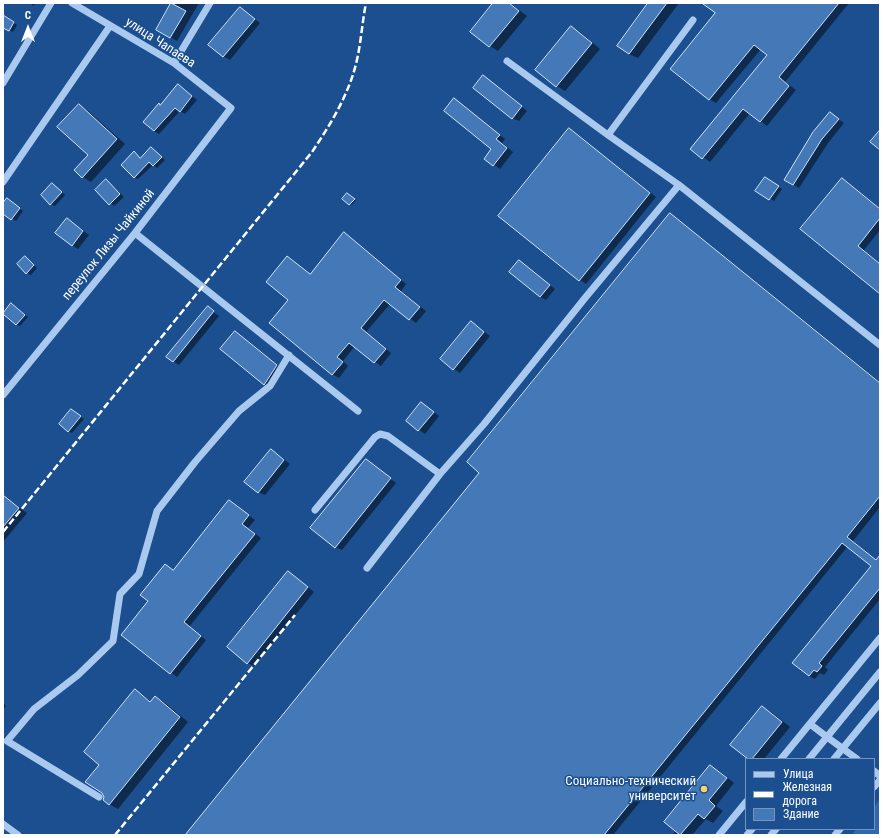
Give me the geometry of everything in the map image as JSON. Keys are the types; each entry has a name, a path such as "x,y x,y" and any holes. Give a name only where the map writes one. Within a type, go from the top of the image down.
{"street":[{"path":"3,83 51,3"},
{"name":"улица Чапаева","path":"72,3 174,63 231,108"},
{"path":"174,63 210,3"},
{"path":"608,135 694,20"},
{"path":"3,182 110,26"},
{"path":"507,61 679,186 880,345"},
{"name":"переулок Лизы Чайкиной","path":"3,395 135,233 231,108"},
{"path":"367,568 440,474 484,424 584,298 679,186"},
{"path":"135,233 358,411"},
{"path":"99,797 7,741 34,709 78,675 113,641 120,594 139,574 157,511 195,462 239,411 270,386 289,355"},
{"path":"315,510 375,437 380,434 388,436 440,474"},
{"path":"782,758 880,638"},
{"path":"810,758 880,672"},
{"path":"835,758 880,703"},
{"path":"810,724 857,758"},
{"path":"720,835 745,803"},
{"path":"3,824 18,835"}],"shaded area":[{"path":"880,799 880,835 852,835 855,830 875,830 875,806"}],"building":[{"path":"171,3 186,11 170,38 156,30"},
{"path":"493,3 509,3 519,11 489,47 470,32"},
{"path":"648,3 667,3 629,54 617,46"},
{"path":"702,3 839,3 779,77 789,86 760,122 743,109 702,159 690,149 767,55 754,45 709,100 670,69 715,13"},
{"path":"240,7 255,19 223,57 208,45"},
{"path":"3,15 14,22 9,31 3,28"},
{"path":"571,26 592,43 556,87 535,70"},
{"path":"483,75 522,106 512,119 473,88"},
{"path":"178,84 192,96 180,112 175,108 154,131 143,122"},
{"path":"454,98 500,135 496,139 507,148 493,166 484,159 491,149 444,111"},
{"path":"79,104 117,139 82,178 74,170 88,155 57,127"},
{"path":"830,112 839,119 822,139 793,185 784,180 813,132"},
{"path":"569,128 650,193 579,281 498,216"},
{"path":"880,130 880,150 870,142"},
{"path":"151,147 162,157 153,166 149,162 134,178 121,165 134,151 140,158"},
{"path":"765,177 779,186 769,200 755,191"},
{"path":"842,178 880,209 880,218 858,246 880,264 880,294 800,229"},
{"path":"106,179 120,194 109,205 95,190"},
{"path":"52,183 62,192 50,205 41,195"},
{"path":"347,193 355,199 349,205 342,199"},
{"path":"7,198 20,208 11,220 3,214 3,203"},
{"path":"670,213 880,383 880,496 847,537 876,560 880,555 880,588 819,663 822,666 817,672 814,670 809,676 792,663 871,566 842,543 604,835 185,835 479,473 467,462"},
{"path":"67,218 83,231 72,246 55,233"},
{"path":"344,232 401,280 395,287 420,307 409,320 384,300 361,328 386,349 374,363 349,343 337,357 343,362 332,375 269,323 288,300 266,282 287,256 310,274"},
{"path":"25,256 34,265 26,274 17,264"},
{"path":"519,260 550,285 540,297 509,272"},
{"path":"11,303 25,315 16,325 3,314"},
{"path":"208,306 214,311 173,362 166,357"},
{"path":"471,321 484,332 453,370 440,359"},
{"path":"235,331 277,365 264,385 220,349"},
{"path":"421,402 434,412 418,431 406,421"},
{"path":"71,409 81,416 68,432 59,424"},
{"path":"271,449 284,460 258,493 244,482"},
{"path":"366,459 391,478 335,548 310,528"},
{"path":"3,495 19,508 3,527"},
{"path":"229,500 249,515 242,524 255,534 184,622 201,636 170,674 121,635 148,601 140,595 165,564 173,570"},
{"path":"288,571 308,587 247,664 227,647"},
{"path":"135,689 150,702 155,696 180,717 109,805 103,800 104,797 102,793 85,782 99,765 84,752"},
{"path":"762,706 782,722 753,758 747,758 730,745"},
{"name":"Социально-технический университет","path":"710,765 727,778 709,800 715,806 704,819 698,814 680,835 664,822"}],"railway":[{"path":"3,532 312,152 338,110 353,76 366,3"},
{"path":"115,835 295,615"}],"place":[{"name":"Социально-технический университет","path":"704,789"}]}
